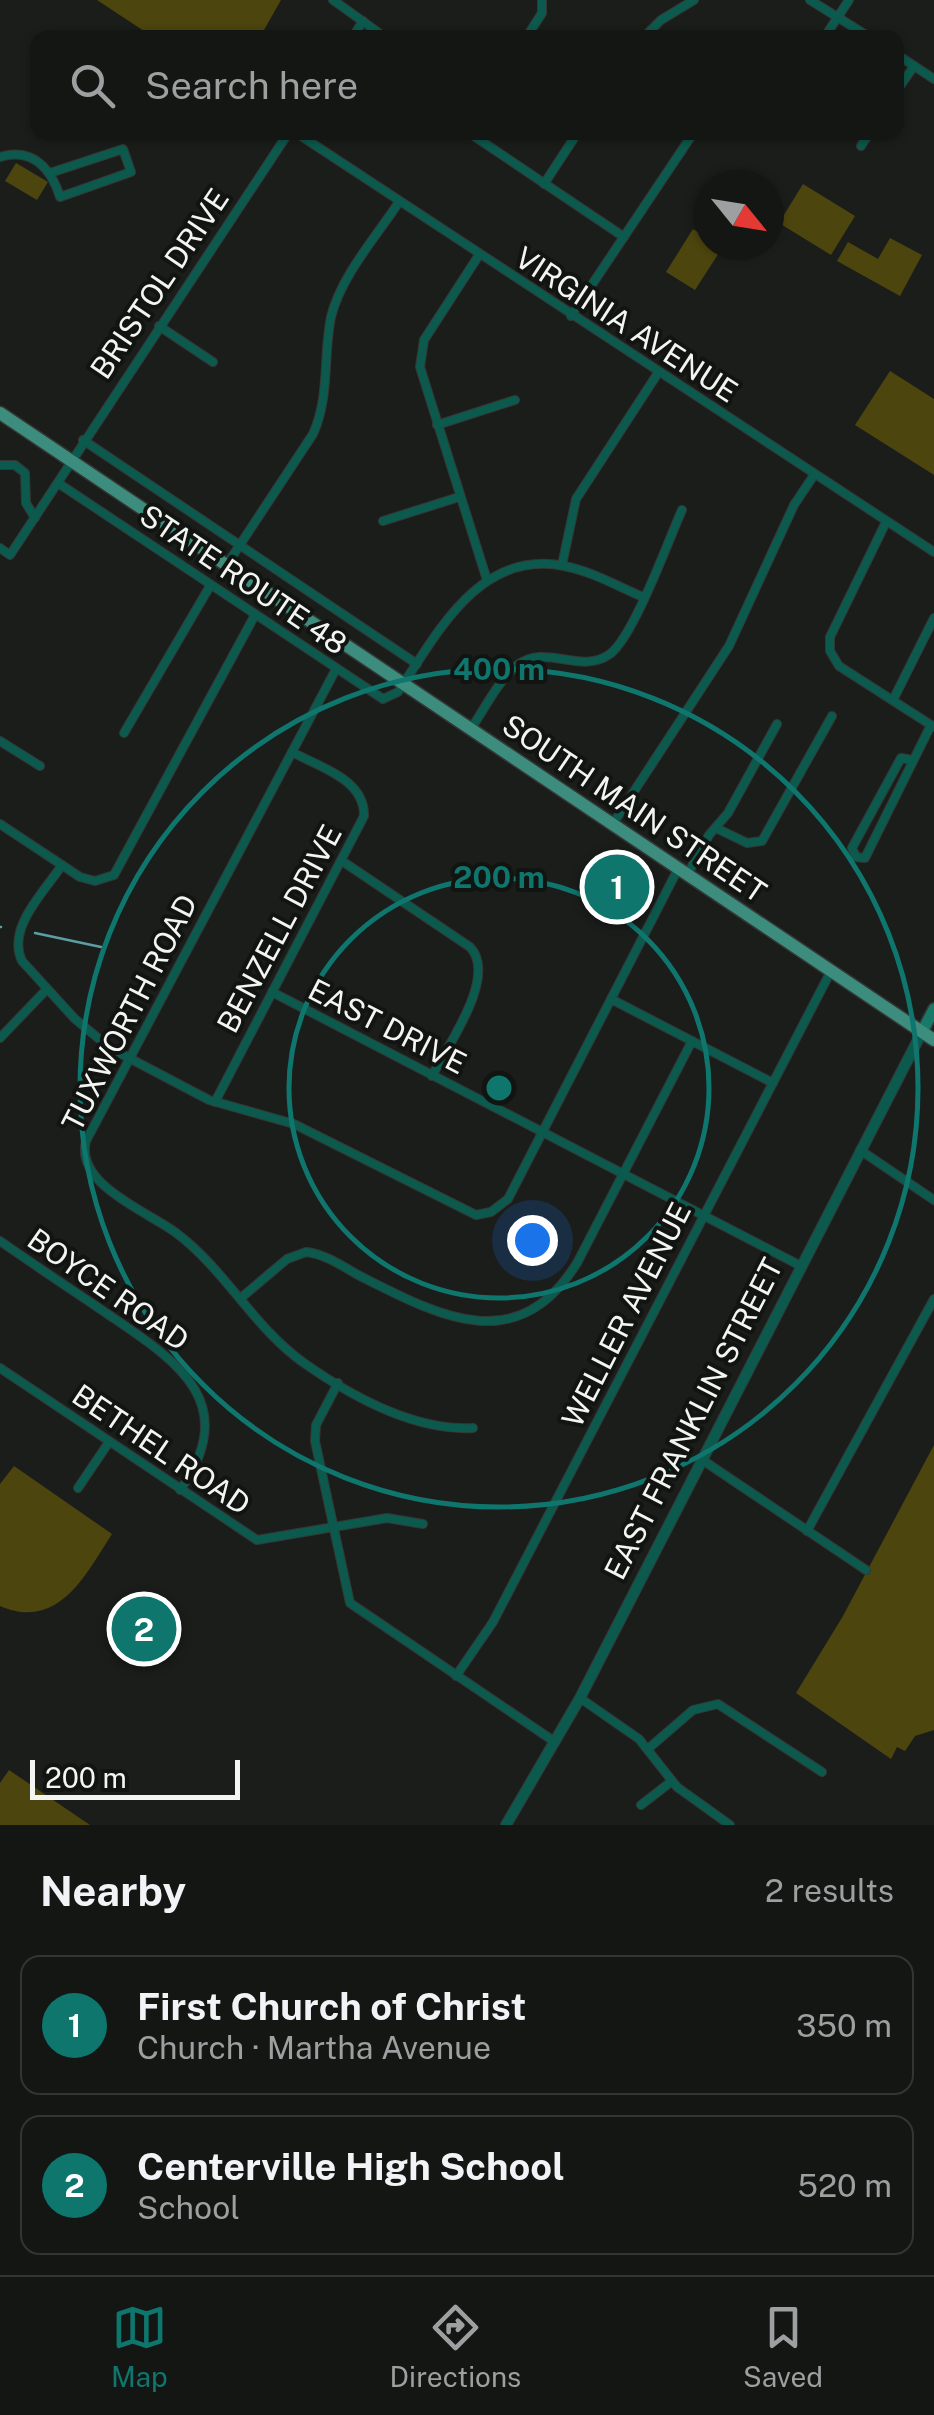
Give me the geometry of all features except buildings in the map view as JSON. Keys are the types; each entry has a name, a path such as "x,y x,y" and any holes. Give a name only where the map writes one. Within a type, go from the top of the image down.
{"main road":[{"name":"SOUTH MAIN STREET","path":"0,413 928,1036"},
{"path":"928,1036 934,1009"}],"street":[{"path":"333,0 376,30"},
{"path":"531,30 542,13 542,0"},
{"path":"651,30 694,0"},
{"path":"810,0 860,30"},
{"path":"829,30 850,0"},
{"path":"357,30 364,20"},
{"path":"904,59 934,79"},
{"path":"904,80 914,66"},
{"name":"BRISTOL DRIVE","path":"0,548 10,554 287,140"},
{"name":"VIRGINIA AVENUE","path":"304,140 934,552"},
{"path":"480,140 624,237"},
{"path":"544,184 573,140"},
{"path":"571,316 689,140"},
{"path":"861,146 865,140"},
{"path":"0,157 28,155 50,173 60,196 132,172 123,149 50,173"},
{"path":"226,566 314,434 322,411 337,299 400,202"},
{"path":"479,255 422,348 422,380 487,580"},
{"path":"159,326 213,362"},
{"path":"562,565 576,499 658,373"},
{"path":"436,424 515,400"},
{"path":"83,440 418,664"},
{"path":"0,465 15,465 24,473 26,502 35,518"},
{"path":"612,825 722,658 794,505 814,474"},
{"name":"STATE ROUTE 48","path":"58,483 382,699 390,699 403,685"},
{"path":"383,522 459,498"},
{"path":"470,730 508,674 522,662 545,656 590,662 612,652 624,638 682,510"},
{"path":"886,522 830,636 835,662 932,726 865,858 856,857 852,848 901,758 912,760"},
{"path":"403,685 456,606 487,580 525,566 562,565 642,597"},
{"path":"124,733 210,586"},
{"path":"0,824 62,865 95,881 120,870 255,615"},
{"path":"893,700 934,618"},
{"name":"TUXWORTH ROAD","path":"336,669 86,1140 85,1164 97,1179 203,1254 291,1354 338,1383 416,1421 474,1428"},
{"path":"716,828 746,843 762,840 832,716"},
{"path":"62,865 18,936 20,958 91,1035 215,1102 294,1124 476,1214 491,1212 504,1203 682,872 716,828 776,724"},
{"path":"0,741 40,766"},
{"name":"BENZELL DRIVE","path":"215,1102 362,822 362,796 353,785 292,752"},
{"path":"342,862 470,947 479,960 480,982 432,1076"},
{"name":"WELLER AVENUE","path":"456,1676 493,1622 831,971"},
{"path":"0,1038 47,989"},
{"name":"EAST DRIVE","path":"272,992 801,1266"},
{"path":"611,999 773,1083"},
{"name":"EAST FRANKLIN STREET","path":"506,1825 580,1698 860,1150 928,1036"},
{"path":"242,1296 292,1256 314,1253 446,1318 487,1322 511,1318 544,1302 564,1283 692,1041"},
{"path":"860,1150 934,1200"},
{"name":"BOYCE ROAD","path":"0,1241 180,1366 199,1400 204,1427 198,1458 180,1490"},
{"path":"808,1531 934,1299"},
{"name":"BETHEL ROAD","path":"0,1368 257,1540 388,1518 423,1524"},
{"path":"338,1383 314,1434 350,1603 555,1742"},
{"path":"78,1488 108,1442"},
{"path":"701,1459 866,1570"},
{"path":"580,1698 649,1748 672,1782 730,1825"},
{"path":"649,1748 693,1710 718,1704 822,1772"},
{"path":"641,1805 672,1782"}],"shaded area":[{"path":"97,0 281,0 264,30 142,30"},
{"path":"16,163 48,182 37,200 5,181"},
{"path":"803,184 855,216 831,255 784,226 784,215"},
{"path":"694,230 694,260 714,260 695,290 666,272"},
{"path":"890,238 922,255 900,296 837,261 848,242 878,259"},
{"path":"890,371 934,399 934,475 855,425"},
{"path":"934,1445 934,1730 915,1736 905,1751 897,1747 891,1759 796,1693 843,1616"},
{"path":"14,1466 112,1534 68,1595 38,1611 20,1612 0,1606 0,1484"},
{"path":"9,1770 90,1825 0,1825 0,1783"}],"waterway":[{"path":"35,933 101,947"}],"place":[{"name":"First Church of Christ","path":"617,887"},
{"name":"Centerville High School","path":"144,1629"}]}
